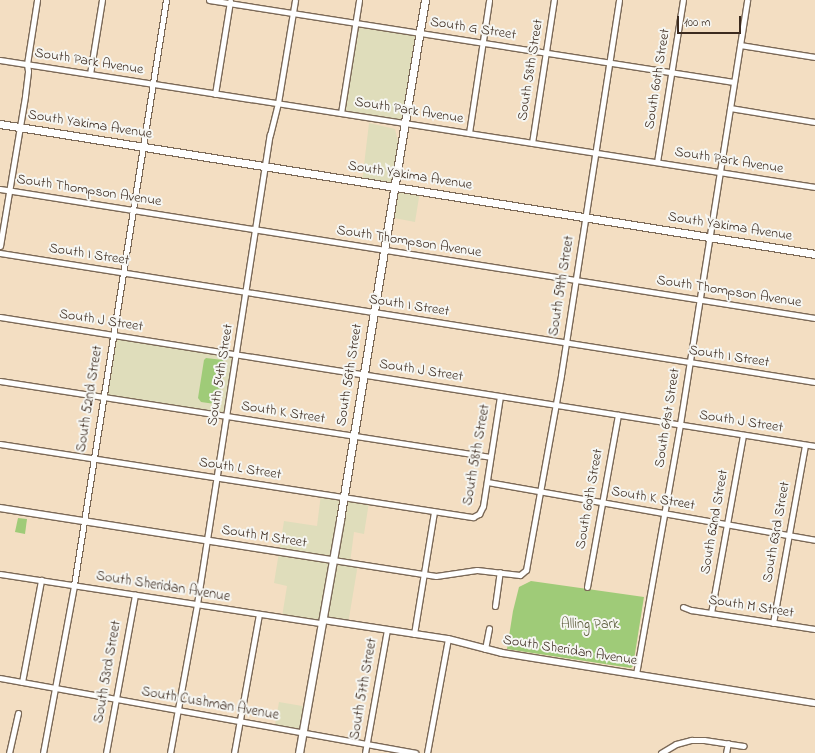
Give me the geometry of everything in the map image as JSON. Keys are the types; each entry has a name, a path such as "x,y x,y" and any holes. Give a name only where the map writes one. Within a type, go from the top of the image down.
{"main road":[{"name":"South 56th Street","path":"299,753 333,560 425,0"},
{"name":"South Yakima Avenue","path":"0,124 585,216 815,254"}],"street":[{"path":"0,246 28,71 27,64 36,0"},
{"path":"90,74 102,0"},
{"name":"South 52nd Street","path":"43,753 74,585 112,335 166,0"},
{"name":"South G Street","path":"209,0 230,2 734,82"},
{"name":"South 54th Street","path":"170,753 207,540 270,135 278,103 295,0"},
{"path":"341,113 360,0"},
{"path":"469,133 490,0"},
{"name":"South 58th Street","path":"532,143 554,0"},
{"name":"South 59th Street","path":"524,574 528,565 555,405 619,0"},
{"name":"South 60th Street","path":"657,162 683,0"},
{"name":"South 61st Street","path":"636,674 680,424 747,0"},
{"path":"215,94 230,2"},
{"path":"740,45 815,57"},
{"name":"South Park Avenue","path":"0,60 815,187"},
{"path":"730,108 815,122"},
{"name":"South Thompson Avenue","path":"0,189 815,318"},
{"name":"South I Street","path":"0,253 815,382"},
{"name":"South J Street","path":"0,317 815,446"},
{"name":"South K Street","path":"0,380 490,457"},
{"name":"South 58th Street","path":"476,516 482,509 500,396"},
{"name":"South 60th Street","path":"587,587 618,415"},
{"name":"South 62nd Street","path":"711,613 743,435"},
{"name":"South L Street","path":"0,444 434,512 476,516"},
{"name":"South 63rd Street","path":"773,623 805,445"},
{"name":"South K Street","path":"487,482 815,540"},
{"name":"South M Street","path":"0,508 424,574 444,576 477,570 524,574"},
{"path":"414,634 434,512"},
{"path":"495,606 500,572"},
{"name":"South Sheridan Avenue","path":"0,574 259,614 448,638 485,649 815,703"},
{"path":"22,682 41,580"},
{"name":"South 53rd Street","path":"106,753 135,595"},
{"name":"South M Street","path":"683,607 688,610 815,629"},
{"path":"234,753 259,614"},
{"path":"485,649 489,628"},
{"name":"South 57th Street","path":"365,753 386,630"},
{"path":"427,753 448,638"},
{"name":"South Cushman Avenue","path":"0,678 415,753"},
{"path":"10,753 18,713"},
{"path":"661,753 676,744 691,740 704,740 744,746"},
{"path":"726,753 728,743"}],"shaded area":[{"path":"356,23 420,33 406,123 342,113"},
{"path":"369,123 395,129 400,150 394,186 420,191 415,222 389,217 394,187 362,182"},
{"path":"112,335 235,355 226,417 102,397"},
{"path":"321,494 369,502 364,534 354,532 350,563 358,564 348,624 322,623 282,617 287,586 274,583 284,521 317,526"},
{"path":"279,702 307,707 302,732 274,728"}],"green space":[{"path":"206,358 223,360 226,365 218,401 215,404 201,402 198,398 204,360"},
{"path":"18,518 27,519 25,534 15,532"},
{"name":"Alling Park","path":"531,581 644,597 633,666 631,668 507,649 513,611 519,587"}]}
